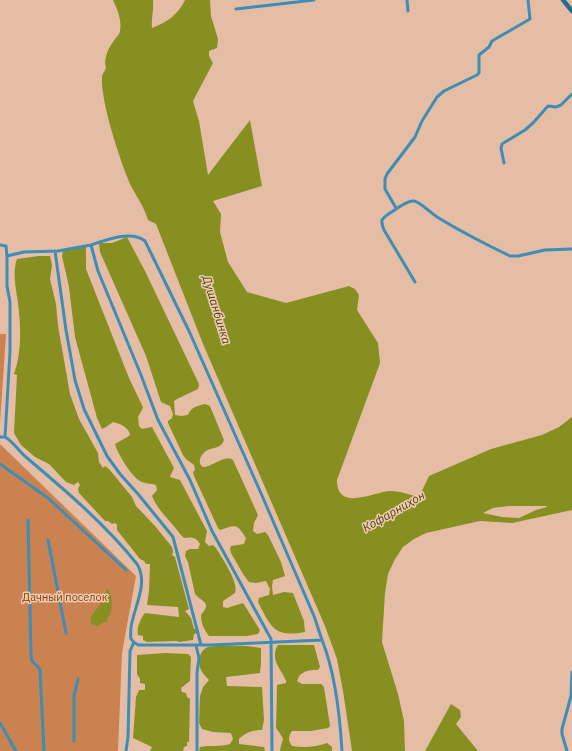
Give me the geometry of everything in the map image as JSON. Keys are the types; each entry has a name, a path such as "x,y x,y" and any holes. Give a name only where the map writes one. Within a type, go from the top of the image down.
{"main road":[{"path":"563,0 572,10"}],"street":[{"path":"236,9 314,0"},
{"path":"407,0 408,11"},
{"path":"396,208 385,189 385,178 415,137 432,102 440,94 478,74 479,56 489,47 492,41 530,20 528,0"},
{"path":"504,163 501,148 502,144 525,130 548,106 558,107 572,94"},
{"path":"415,282 384,230 382,222 383,217 396,208 411,201 416,202 456,228 510,256 518,256 545,250 572,249"},
{"path":"7,256 24,252 56,251 91,245 128,236 138,237 145,241 189,331 314,616 325,649 334,686 342,751"},
{"path":"0,245 6,246 7,286 10,302 10,352 5,437"},
{"path":"91,245 98,271 158,420 190,480 212,531 263,624 271,643 272,751"},
{"path":"56,251 66,330 76,380 84,409 107,456 120,474 173,537 201,645"},
{"path":"0,437 5,437 68,492 110,532 137,564 142,575 140,591 130,633 131,639 138,645 201,645 322,640"},
{"path":"0,464 48,498 126,570"},
{"path":"28,520 30,654 32,661 40,669 44,751"},
{"path":"48,540 66,633"},
{"path":"126,751 128,737 130,651 134,642"},
{"path":"196,645 199,658 197,673 197,751"},
{"path":"567,751 562,729 571,696 572,672"},
{"path":"74,741 74,696 78,679"},
{"path":"0,723 16,751"}],"green space":[{"path":"0,334 6,334 0,423"},
{"name":"Дачный поселок","path":"0,444 136,576 122,653 118,751 0,751"}],"water":[{"path":"113,0 153,0 152,28 172,17 179,10 185,0 210,0 211,16 218,39 217,48 209,51 209,56 213,63 193,101 199,121 208,175 250,120 262,186 213,201 221,214 220,232 228,262 247,292 286,303 349,286 355,289 359,295 357,310 378,343 380,363 337,480 339,490 343,496 358,498 391,491 419,497 429,476 491,449 542,435 559,427 572,417 572,510 512,523 480,521 426,533 403,547 395,559 388,574 385,593 382,642 398,694 404,721 405,751 352,751 337,659 325,626 203,344 156,224 148,220 126,174 107,115 102,87 102,76 106,68 105,60 107,53 120,32 120,19","holes":["509,506 547,507 536,510 519,518 502,517 483,513 493,508"]},
{"path":"127,237 145,271 199,384 198,389 174,401 175,415 188,415 191,410 197,406 205,404 210,406 224,440 221,445 204,453 200,459 200,463 203,467 226,459 233,460 258,515 254,523 253,531 257,534 265,532 268,535 281,562 285,576 273,580 273,595 284,592 293,593 304,621 305,632 280,632 270,624 266,618 258,602 259,598 269,595 270,589 266,581 256,583 249,582 243,574 230,549 231,546 244,544 246,538 236,526 220,530 218,528 194,476 194,465 183,455 168,423 173,414 170,406 161,402 146,356 100,252 99,243 112,243"},
{"path":"86,246 86,269 129,378 143,408 138,417 139,426 142,429 152,427 174,468 170,477 180,480 207,531 205,542 209,546 213,545 216,548 235,583 235,593 223,601 223,607 227,608 243,603 260,630 258,634 247,636 209,636 203,626 201,618 206,605 195,594 188,562 185,556 186,551 190,549 198,549 200,544 193,538 184,538 161,511 152,496 157,490 156,485 143,483 137,479 125,464 115,444 129,436 130,434 127,429 113,422 102,429 97,418 75,337 69,287 62,256 63,250"},
{"path":"50,256 52,265 50,279 56,304 58,326 70,394 79,419 98,453 99,462 103,468 105,466 109,469 132,497 136,506 172,547 172,555 175,557 189,609 185,611 191,618 194,629 197,629 197,633 194,634 193,640 180,642 147,642 143,640 143,636 138,635 138,626 145,613 179,617 178,607 147,605 150,564 146,564 140,559 117,530 117,525 115,523 112,524 105,521 79,493 78,489 80,485 78,482 74,485 66,482 49,464 35,457 21,445 14,433 17,375 14,374 18,359 20,335 15,265 17,259"},
{"path":"107,589 110,593 112,604 107,623 104,622 97,626 91,624 90,618 102,602"},
{"path":"278,645 314,645 320,667 318,670 302,673 297,681 302,684 321,684 324,687 330,726 328,728 311,731 292,731 289,740 292,746 305,747 327,743 332,747 332,751 280,751 283,739 276,728 277,685 286,683 286,681 276,660 275,655"},
{"path":"214,646 247,646 261,648 260,673 226,677 227,686 262,687 264,720 262,730 247,733 239,739 239,744 264,747 265,751 199,751 200,747 230,744 233,739 231,733 213,732 202,729 199,723 200,696 203,687 209,680 203,673 199,664 201,653 206,648"},
{"path":"165,653 188,654 191,657 190,681 181,688 182,692 186,693 187,697 190,699 189,742 187,742 187,746 184,747 183,751 150,751 152,747 133,738 136,697 139,690 145,690 145,684 140,683 140,679 137,674 137,655"},
{"path":"451,704 460,710 461,717 456,724 478,751 425,751"}],"water label":[{"name":"Душанбинка","path":"216,310"},
{"name":"Кофарниҳон","path":"394,512"}]}
